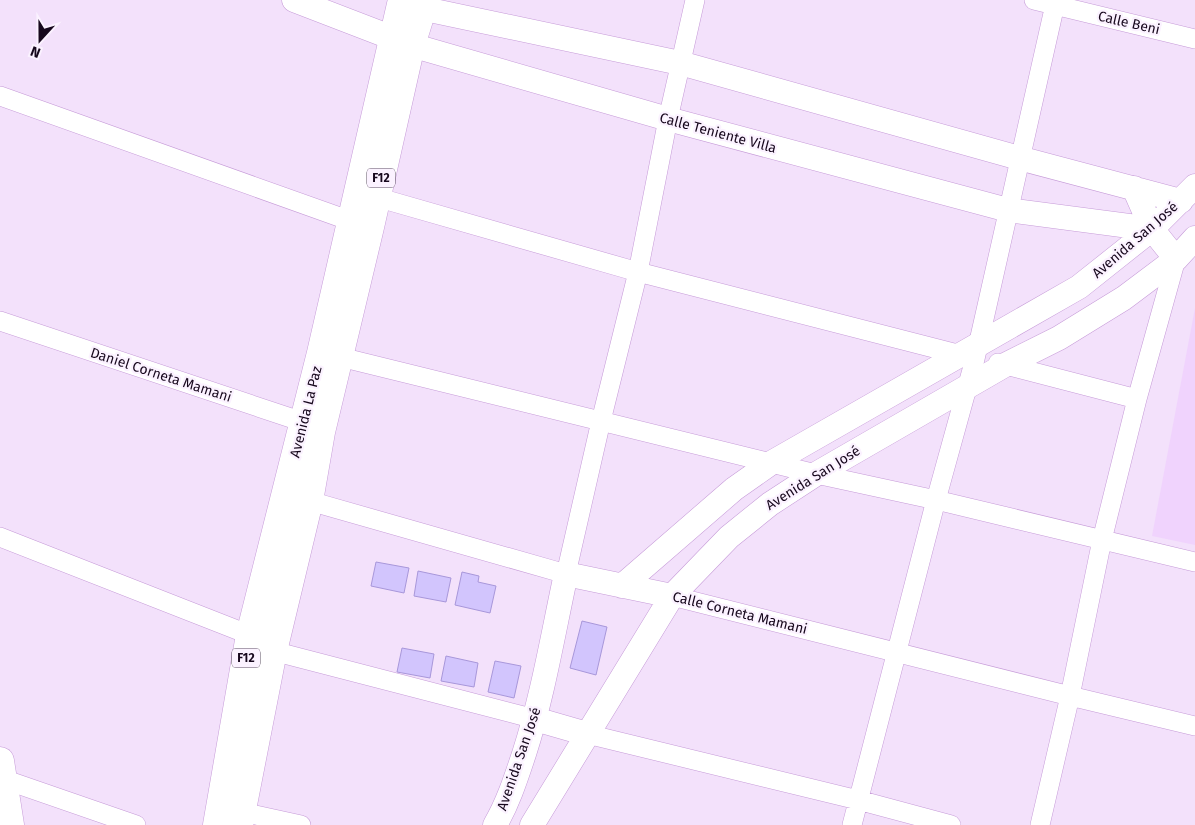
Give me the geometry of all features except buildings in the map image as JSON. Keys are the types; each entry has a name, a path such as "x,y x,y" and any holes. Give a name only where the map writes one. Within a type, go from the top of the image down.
{"main road":[{"name":"Avenida La Paz","path":"360,224 376,197 408,2"},
{"name":"Avenida La Paz","path":"240,819 273,651 298,497 312,427 331,354 402,42"},
{"name":"Avenida La Paz","path":"217,825 250,634 298,497"},
{"path":"1,772 10,825"}],"street":[{"name":"Calle Teniente Villa","path":"294,0 402,42 668,119 1008,210 1152,229"},
{"path":"566,574 638,272 668,119 695,0"},
{"name":"Calle Beni","path":"1034,0 1056,3 1195,39"},
{"path":"408,2 680,63 1019,158 1134,188 1188,194"},
{"path":"852,825 896,651 967,388 971,352 1008,210 1056,3"},
{"path":"0,96 360,224"},
{"path":"1040,825 1070,696 1102,540 1137,399 1176,259 1152,229 1134,188"},
{"name":"Avenida San José","path":"622,586 734,489 771,463 971,352 1080,287 1152,229 1188,194"},
{"path":"376,197 638,272 971,352 1004,365 1137,399"},
{"name":"Avenida San José","path":"532,825 672,596 729,537 770,504 816,474 1004,365 1059,338 1124,298 1176,259 1195,238"},
{"name":"Daniel Corneta Mamani","path":"0,321 312,427"},
{"path":"331,354 816,474 936,500 1195,562"},
{"name":"Calle Corneta Mamani","path":"298,497 566,574 672,596 1195,726"},
{"path":"0,537 250,634 273,651 588,734 858,800 951,825"},
{"name":"Avenida San José","path":"495,825 517,775 535,719 566,574"},
{"path":"1,772 136,825"},
{"path":"240,819 301,825"}],"shaded area":[{"path":"1195,308 1195,545 1152,536"}]}
